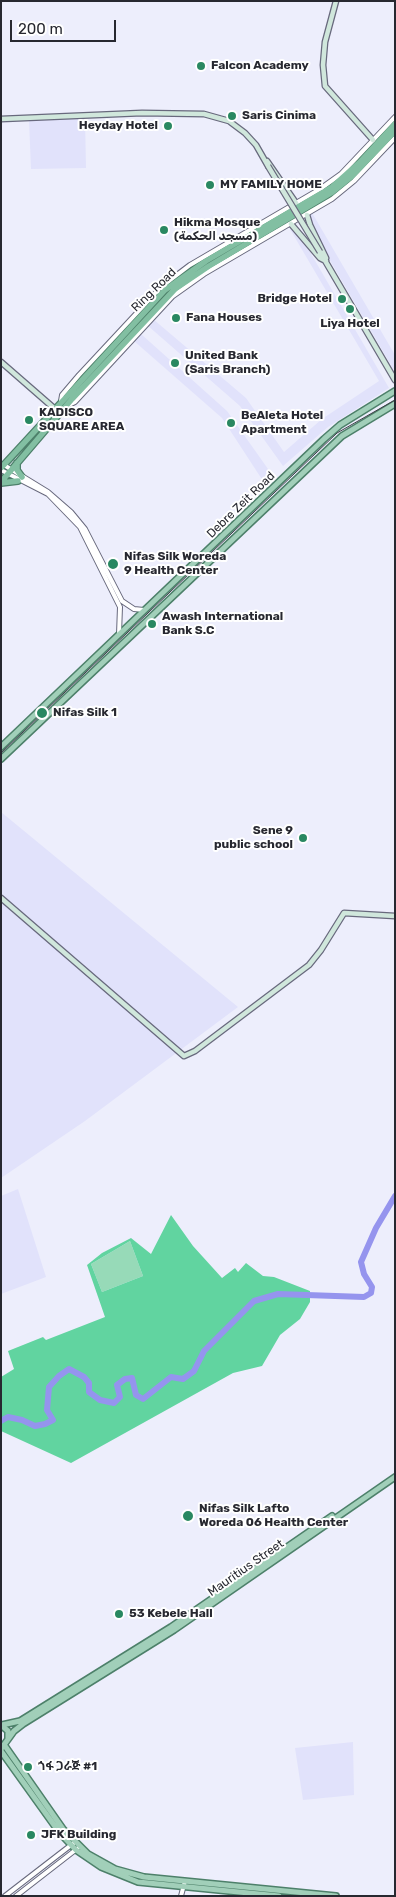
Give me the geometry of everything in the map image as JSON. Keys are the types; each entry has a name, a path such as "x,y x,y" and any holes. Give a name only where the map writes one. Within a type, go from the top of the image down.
{"highway":[{"name":"Ring Road","path":"1,483 62,405 174,283 206,261 332,187 360,162 395,124"},
{"name":"Ring Road","path":"2,468 55,409 62,405 175,289 331,194 352,176 395,131"},
{"path":"1,483 20,479 17,462"}],"main road":[{"path":"336,1 325,42 323,65 325,86 373,140"},
{"path":"1,119 201,113 224,119 240,128 256,145 327,262 395,380"},
{"path":"264,159 276,172 296,203"},
{"path":"307,214 310,225 325,253 327,262"},
{"path":"291,224 320,258 327,262"},
{"path":"1,362 55,409"},
{"path":"392,393 395,403"},
{"name":"Debre Zeit Road","path":"1,747 330,434 340,425 392,393"},
{"name":"Debre Zeit Road","path":"1,759 342,436 395,403"},
{"path":"1,898 184,1056 195,1051 309,964 321,950 344,913 395,916"},
{"name":"Mauritius Street","path":"2,1725 20,1721 172,1627 395,1473"},
{"name":"Mauritius Street","path":"8,1740 23,1725 174,1630 395,1477"},
{"path":"2,1725 8,1731 8,1740 3,1749 76,1846 101,1867 133,1880 336,1896"},
{"path":"184,1884 279,1896"}],"street":[{"path":"62,405 62,395 79,375 167,282 190,265 296,203 340,174 395,117"},
{"name":"Ring Road","path":"62,405 75,402 174,296 204,274 307,214 354,181 395,138"},
{"path":"2,468 48,492 83,524 120,607 119,634"},
{"path":"107,576 122,601 134,609 144,610"},
{"path":"5,1896 76,1846"},
{"path":"16,1896 76,1846"},
{"path":"181,1896 184,1884"}],"shaded area":[{"path":"85,118 86,168 31,169 29,120"},
{"path":"311,211 395,355 395,372 304,216"},
{"path":"292,221 389,388 328,427 283,466 240,406 147,325 153,319 246,398 284,452 322,419 379,381 287,224"},
{"path":"141,334 227,411 273,476 265,484 222,418 134,341"},
{"path":"1,812 238,1007 85,1121 1,1178"},
{"path":"18,1189 46,1277 1,1294 1,1196"},
{"path":"353,1742 354,1795 303,1800 295,1748"}],"green space":[{"path":"171,1215 193,1246 222,1278 235,1268 238,1272 246,1263 263,1276 274,1277 310,1291 310,1302 300,1319 280,1335 262,1366 233,1373 71,1463 1,1431 1,1377 14,1369 8,1351 43,1337 46,1340 105,1317 87,1265 102,1253 131,1238 151,1254","holes":["130,1241 143,1276 102,1292 91,1264"]},
{"path":"130,1241 143,1276 102,1292 91,1264"}],"waterway":[{"path":"1,1421 8,1417 22,1420 35,1426 53,1420 47,1410 49,1387 69,1369 84,1377 89,1383 89,1392 100,1400 114,1403 120,1397 117,1385 125,1379 132,1378 136,1395 143,1399 171,1377 183,1379 194,1371 204,1351 254,1301 278,1294 364,1297 371,1293 372,1287 364,1274 361,1262 376,1228 395,1196"}],"tram line":[{"path":"1,753 337,433 395,400"}],"place":[{"name":"Falcon Academy","path":"201,66"},
{"name":"Saris Cinima","path":"232,116"},
{"name":"Heyday Hotel","path":"168,126"},
{"name":"MY FAMILY HOME","path":"210,185"},
{"name":"Hikma Mosque (مسجد الحكمة)","path":"164,230"},
{"name":"Bridge Hotel","path":"342,299"},
{"name":"Liya Hotel","path":"350,309"},
{"name":"Fana Houses","path":"176,318"},
{"name":"United Bank (Saris Branch)","path":"175,363"},
{"name":"KADISCO SQUARE AREA","path":"29,420"},
{"name":"BeAleta Hotel Apartment","path":"231,423"},
{"name":"Nifas Silk Woreda 9 Health Center","path":"113,564"},
{"name":"Awash International Bank S.C","path":"152,624"},
{"name":"Nifas Silk 1","path":"42,713"},
{"name":"Sene 9 public school","path":"303,838"},
{"name":"Nifas Silk Lafto Woreda 06 Health Center","path":"188,1516"},
{"name":"53 Kebele Hall","path":"119,1614"},
{"name":"ጎፋ ጋራጅ #1","path":"28,1767"},
{"name":"JFK Building","path":"31,1835"}]}
